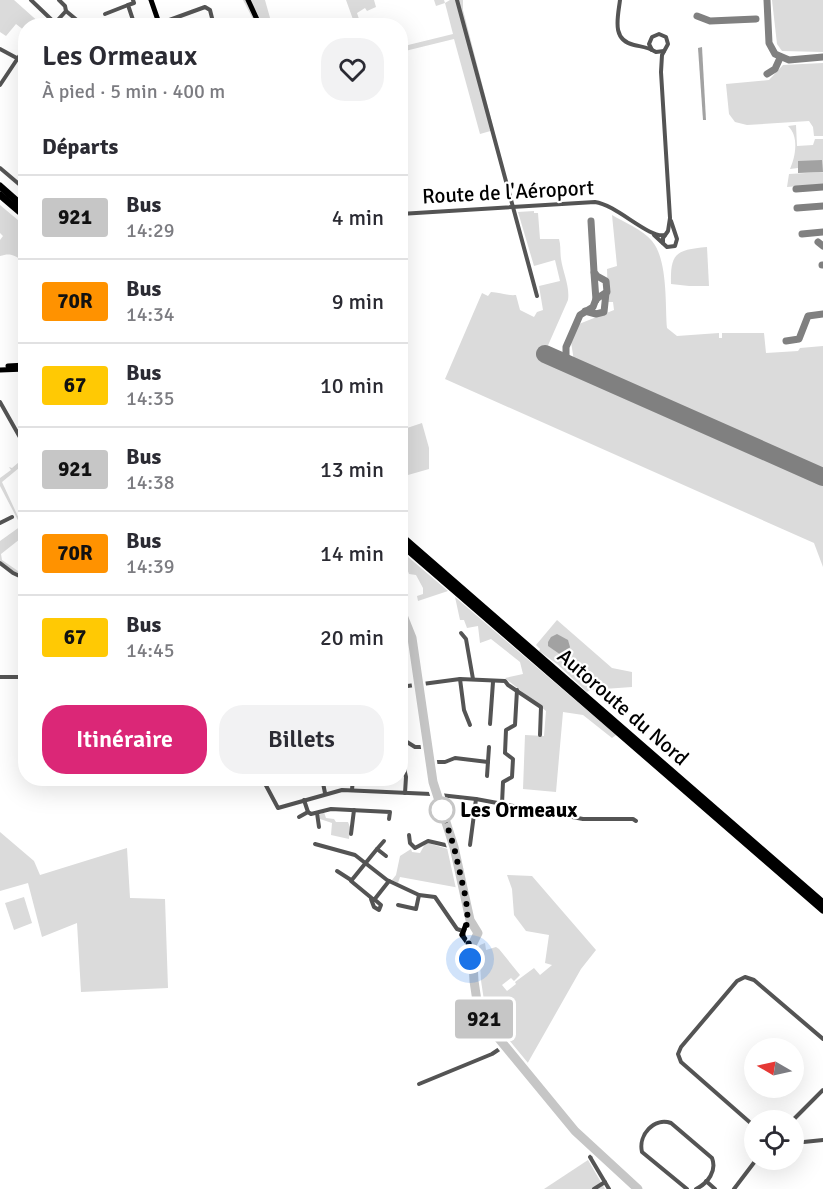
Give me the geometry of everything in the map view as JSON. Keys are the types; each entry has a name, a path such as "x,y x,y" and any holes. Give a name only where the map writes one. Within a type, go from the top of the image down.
{"highway":[{"path":"0,186 18,201"},
{"path":"0,195 18,210"},
{"name":"Autoroute du Nord","path":"408,542 823,903"},
{"name":"Autoroute du Nord","path":"408,550 823,910"}],"main road":[{"path":"151,0 158,18"},
{"path":"248,0 256,18"},
{"path":"0,368 18,368"},
{"path":"408,624 437,795 454,847 467,909 468,922 463,936 470,948 474,997 485,1024 582,1138 637,1189"},
{"path":"467,909 478,933 472,945 472,954 477,1001 486,1023 573,1131 637,1189"},
{"path":"464,930 474,927"},
{"path":"467,941 475,940"}],"street":[{"path":"31,0 50,18"},
{"path":"59,0 65,6 66,11 74,18"},
{"path":"105,14 134,3 133,0"},
{"path":"457,0 537,296"},
{"path":"620,0 616,27 622,39 660,53 665,51"},
{"path":"128,5 132,18"},
{"path":"176,18 205,7 210,10 212,18"},
{"path":"60,18 66,11"},
{"path":"618,17 619,32 627,41 640,44 657,34 665,36 668,45 662,56 661,72 669,212 669,225 663,243 669,247 675,246 677,240 669,212"},
{"path":"651,39 650,45 658,57 661,72"},
{"path":"0,49 17,58 0,85"},
{"path":"0,168 18,183"},
{"name":"Route de l'Aéroport","path":"408,214 597,202 616,209 656,235 666,234"},
{"name":"Route de l'Aéroport","path":"646,229 663,243"},
{"path":"666,234 671,232 675,235"},
{"path":"0,402 18,434"},
{"path":"0,523 12,517"},
{"path":"0,563 18,575"},
{"path":"461,633 466,638 473,679"},
{"path":"408,644 413,643"},
{"path":"0,677 18,677"},
{"path":"460,679 464,710 470,725"},
{"path":"408,687 460,679 505,681 542,707 540,735"},
{"path":"490,724 494,682"},
{"path":"502,804 503,782 512,776 513,760 505,754 506,732 514,726 517,690"},
{"path":"408,743 415,747 429,747"},
{"path":"487,776 489,747"},
{"path":"431,762 445,762 456,758 488,762"},
{"path":"266,786 278,808 325,793 352,790 476,799 586,819 633,819 636,821"},
{"path":"324,786 325,793"},
{"path":"405,786 405,793"},
{"path":"470,845 476,799"},
{"path":"304,800 308,812"},
{"path":"299,817 308,812 312,814 329,809 390,812 389,819"},
{"path":"351,834 354,810"},
{"path":"317,813 320,827"},
{"path":"409,835 410,843 415,848 426,841 454,847"},
{"path":"351,880 384,841"},
{"path":"315,844 353,854 389,881 419,895 435,898 456,927 464,930"},
{"path":"377,849 386,856"},
{"path":"337,871 373,899 389,881"},
{"path":"398,905 416,909 419,895"},
{"path":"744,1117 681,1062 678,1056 681,1047 737,981 745,977 754,980 823,1039"},
{"path":"419,1084 488,1056 504,1046"},
{"path":"803,1110 823,1090"},
{"path":"687,1189 642,1152 643,1137 656,1123 662,1121 671,1123 710,1156 714,1167 706,1181 696,1189"},
{"path":"804,1142 823,1140"},
{"path":"595,1153 590,1156 609,1189"},
{"path":"734,1189 748,1170"},
{"path":"706,1181 715,1189"},
{"path":"594,1189 605,1182"}],"shaded area":[{"path":"0,0 14,0 34,18 18,18 18,26 16,24 6,36 0,32"},
{"path":"243,0 265,0 270,18 252,18"},
{"path":"346,0 374,0 376,7 367,11 365,8 357,13 359,18 352,18"},
{"path":"434,0 444,0 445,3 436,6"},
{"path":"450,0 463,0 463,10 494,130 480,134 454,39 408,50 408,45 453,34 445,3"},
{"path":"772,0 823,0 823,52 782,51 777,44"},
{"path":"702,47 706,120 703,120 698,48"},
{"path":"823,63 823,136 814,136 813,127 809,121 747,125 735,122 729,114 726,84 769,80 783,65"},
{"path":"796,125 797,146 813,145 815,139 823,139 823,172 798,162 798,168 790,169 794,158 795,141 788,126"},
{"path":"822,160 823,172 798,173 798,161"},
{"path":"823,172 823,184 787,187 789,174"},
{"path":"0,205 18,220 18,257 7,254 0,256 0,240 3,236 0,233"},
{"path":"518,212 538,213 540,239 559,239 568,295 568,300 542,359 823,484 823,567 814,543 445,379 482,293 488,296 491,292 516,295 520,310 534,317 537,312 543,310 539,286 560,281 555,260 534,266"},
{"path":"612,215 644,233 657,249 663,271 667,328 677,336 719,333 719,338 722,338 722,333 764,333 766,353 798,351 800,348 823,346 823,471 574,361 571,342 579,324 614,310 613,302 608,302 607,269 617,266"},
{"path":"707,247 709,286 671,284 672,265 677,255"},
{"path":"422,423 429,448 429,469 408,475 408,428"},
{"path":"18,463 18,469 2,482 18,520 0,486 0,478 11,470 9,467 12,468"},
{"path":"18,528 18,541 1,554 2,560 18,571 18,575 0,562 0,541"},
{"path":"408,557 448,591 418,601 417,596 423,594 423,588 416,575 409,574"},
{"path":"455,597 616,735 612,738 583,715 563,712 556,792 523,789 525,735 544,736 546,711 505,678 523,674 520,662 491,639 480,643 478,626 467,628 464,620 460,620"},
{"path":"557,620 612,668 632,672 632,687 587,692 557,664 539,651 536,645"},
{"path":"557,634 568,640 570,647 566,655 561,655 548,646 551,637"},
{"path":"324,812 326,818 334,819 336,822 348,822 349,839 331,835 332,823 320,819 319,815"},
{"path":"0,832 34,861 40,875 127,848 130,898 165,899 168,988 81,992 77,923 42,937 28,883 0,891"},
{"path":"428,843 451,850 460,888 400,877 398,883 392,880 396,875 400,856 411,849 412,852 420,853"},
{"path":"507,875 532,876 596,950 581,969 526,1066 492,1025 485,1013 477,985 475,947 485,943 486,950 496,947 499,949 520,975 514,981 511,978 502,985 507,991 534,968 540,975 552,965 545,963 549,935 526,931 514,915 512,889"},
{"path":"24,897 32,923 14,930 5,903"},
{"path":"588,1160 605,1189 544,1189"}],"taxiway":[{"path":"767,0 769,43 775,54 789,60 823,57"},
{"path":"697,16 710,21 756,19"},
{"path":"767,74 775,69 780,58"},
{"path":"796,189 823,187"},
{"path":"797,208 823,206"},
{"path":"572,366 566,357 566,347 580,315 593,307 596,299 607,292 606,281 594,272 591,221"},
{"path":"802,234 823,232"},
{"path":"818,242 823,246"},
{"path":"594,273 596,300"},
{"path":"585,311 596,314 604,312 606,293"},
{"path":"786,341 799,339 808,316 823,314"}],"runway":[{"path":"545,354 823,477"}],"bus line":[{"name":"921","path":"408,624 426,725 433,782 454,847 470,920 478,933 473,943 472,954 477,1001 486,1023 496,1037 530,1073 575,1131 638,1189"}],"place":[{"name":"Les Ormeaux","path":"442,810"}],"route":[{"path":"442,810 465,892 468,922 462,934 469,944 470,959"}]}
